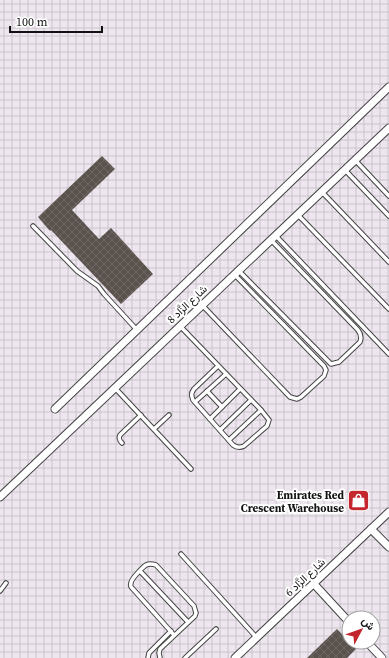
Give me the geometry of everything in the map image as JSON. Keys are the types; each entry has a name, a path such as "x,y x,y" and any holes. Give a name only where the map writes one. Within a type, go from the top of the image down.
{"street":[{"name":"شارع الزَّاد 8","path":"55,409 389,87"},
{"name":"شارع الزَّاد 8","path":"0,496 388,130"},
{"name":"شارع الزَّاد 6","path":"235,658 389,512"},
{"path":"371,529 389,547"},
{"path":"314,584 341,613"},
{"path":"374,650 382,658"}],"lane":[{"path":"355,160 389,196"},
{"path":"345,170 389,216"},
{"path":"322,192 389,262"},
{"path":"298,215 389,309"},
{"path":"33,226 76,271 98,286 137,330"},
{"path":"237,273 331,364 339,362 355,347 362,338 358,330 273,238"},
{"path":"273,238 389,354"},
{"path":"202,305 290,397 297,399 301,397 324,376 326,370 324,366 237,273"},
{"path":"180,326 261,410 269,420 266,426 240,448 236,447 229,440 195,402 192,396 192,392 218,366"},
{"path":"195,402 226,374"},
{"path":"115,388 191,469"},
{"path":"210,419 240,389"},
{"path":"207,391 222,407"},
{"path":"220,430 251,400"},
{"path":"229,440 261,410"},
{"path":"122,444 119,440 120,435 141,415"},
{"path":"154,429 169,415"},
{"path":"181,554 257,638"},
{"path":"160,658 158,653 160,649 195,616 196,613 194,606 156,565 146,565 132,579 131,585 174,635"},
{"path":"140,571 188,622"},
{"path":"0,591 6,583"},
{"path":"185,658 216,628"},
{"path":"148,658 149,653 171,631"}],"shaded area":[{"path":"0,0 389,0 389,658 0,658"}],"building":[{"path":"102,156 115,169 72,210 99,239 111,228 153,274 121,304 38,217"},
{"path":"337,629 341,633 341,650 355,650 347,658 307,658"}],"place":[{"name":"Emirates Red Crescent Warehouse","path":"359,501"}]}
